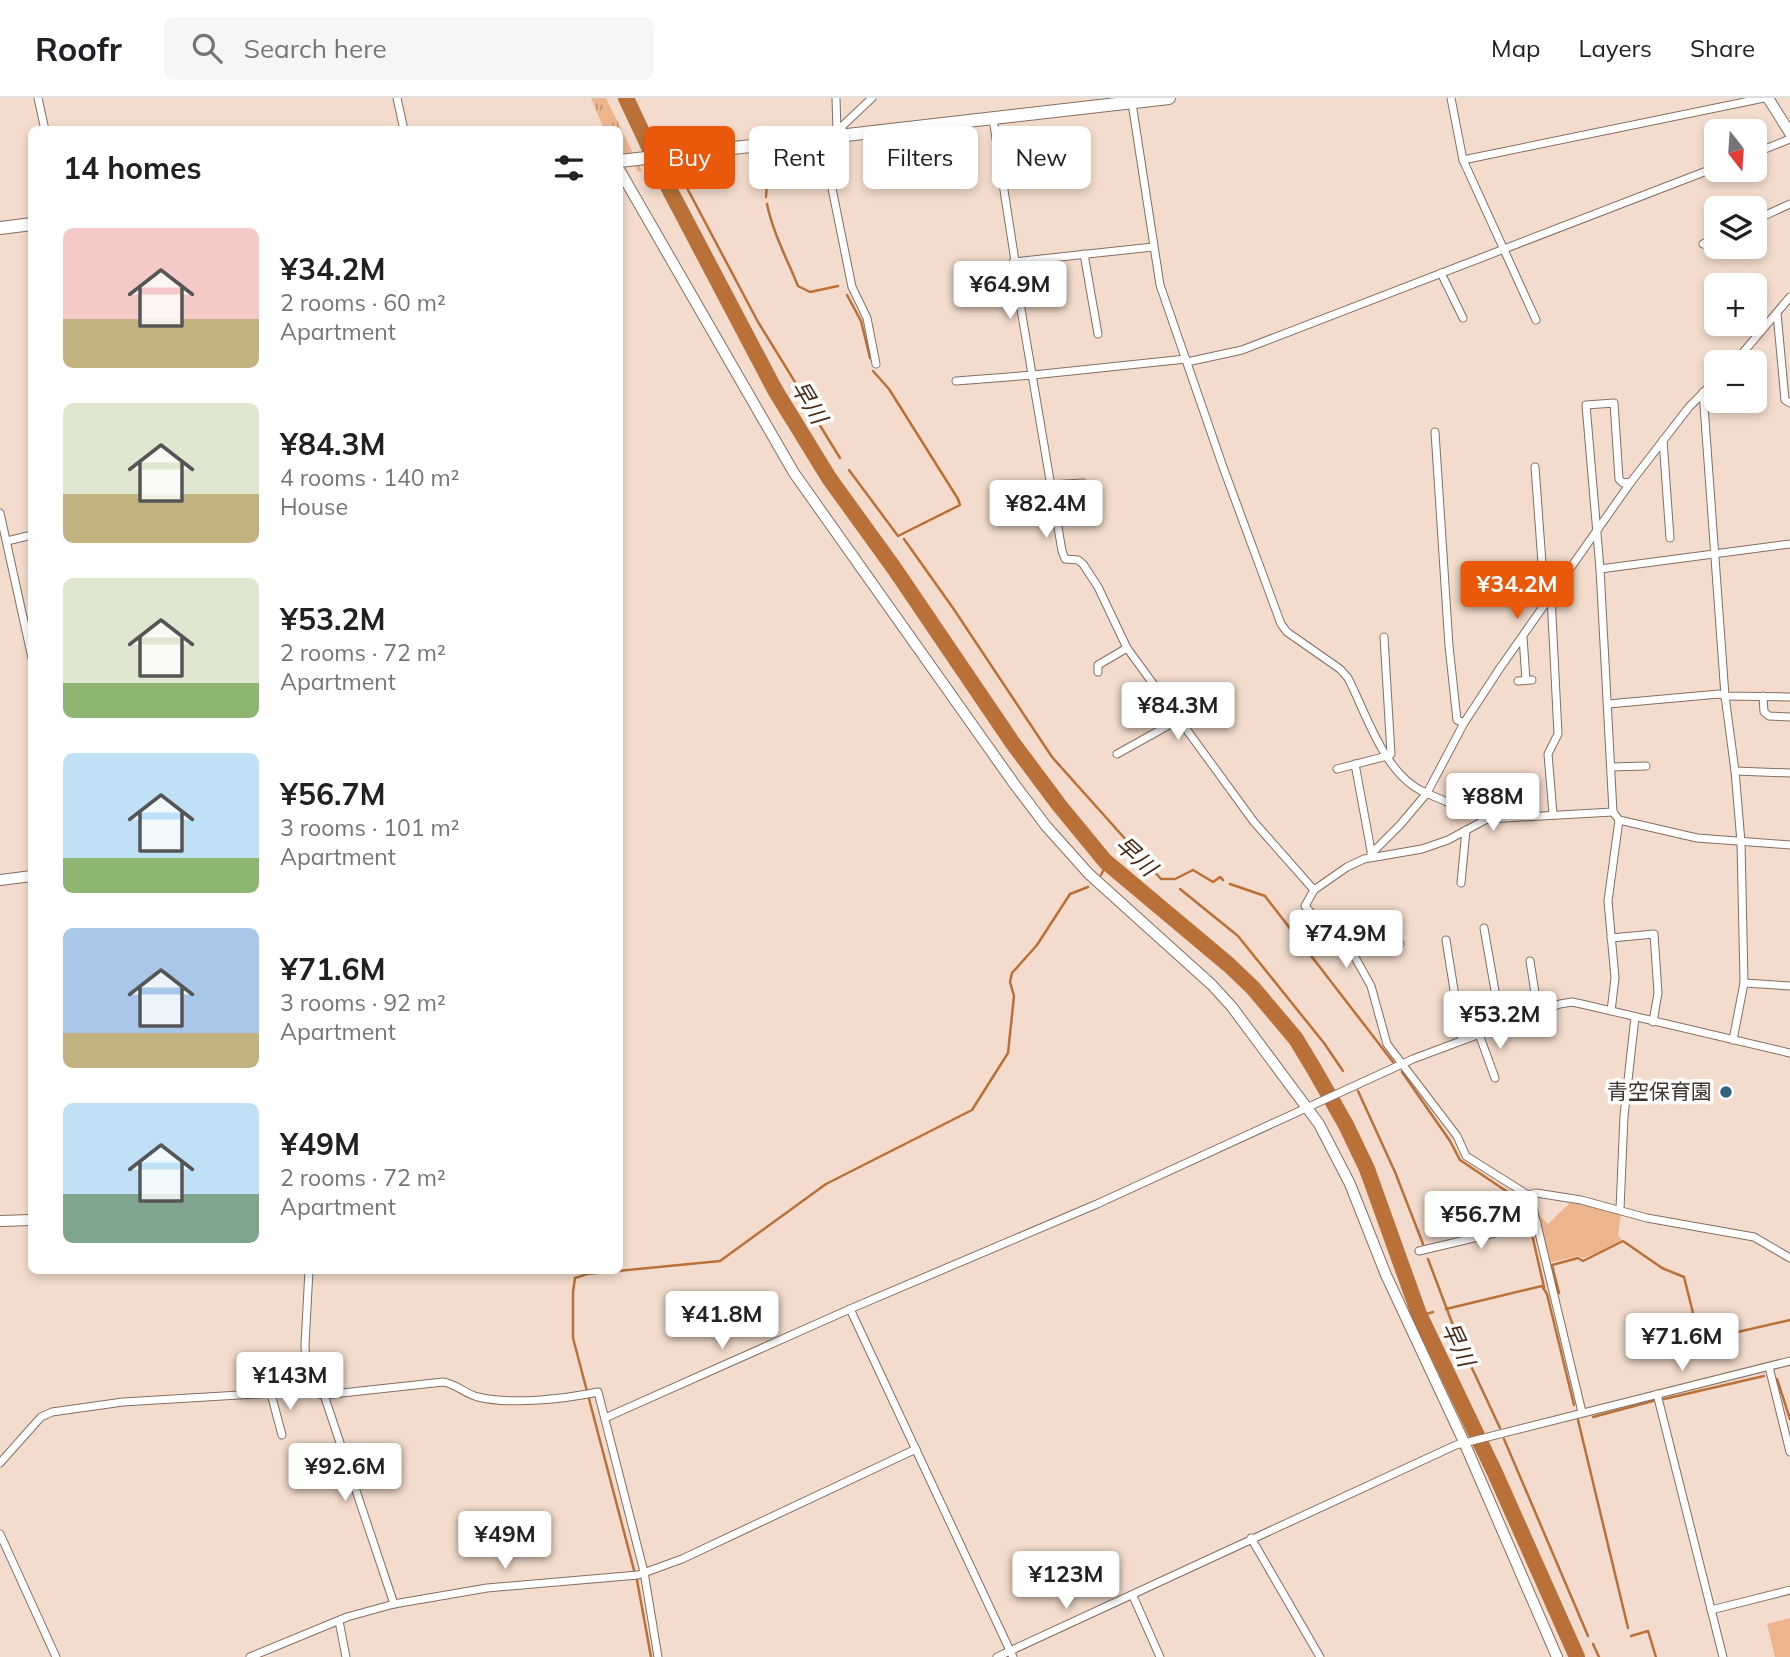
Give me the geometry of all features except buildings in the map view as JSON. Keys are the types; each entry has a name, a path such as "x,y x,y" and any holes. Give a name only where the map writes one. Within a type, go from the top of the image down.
{"main road":[{"path":"849,133 993,120 1169,98"},
{"path":"623,160 749,147"},
{"path":"0,228 28,224"}],"street":[{"path":"38,98 44,126"},
{"path":"397,98 403,126"},
{"path":"835,98 837,126"},
{"path":"845,126 872,98"},
{"path":"1451,98 1463,160 1536,320"},
{"path":"1463,160 1766,98 1790,133"},
{"path":"1132,103 1160,285 1281,624 1287,632 1349,678 1388,757 1401,776 1420,790 1487,819"},
{"path":"993,120 1015,261 1013,262 1065,559 1078,560 1083,564 1098,587 1127,648 1254,822 1314,890"},
{"path":"1768,148 1790,139"},
{"path":"956,381 1186,360 1242,350 1704,172"},
{"path":"623,176 794,473 1023,796 1101,886 1212,985 1310,1105 1337,1156 1386,1275 1466,1442 1557,1657"},
{"path":"832,189 852,287 867,318 876,363"},
{"path":"1767,215 1790,204"},
{"path":"1015,261 1153,247"},
{"path":"1084,254 1097,334"},
{"path":"1441,273 1463,318"},
{"path":"1745,350 1790,296"},
{"path":"1777,313 1785,400 1790,403"},
{"path":"1372,855 1427,793 1464,723 1500,668 1631,482 1703,392"},
{"path":"1703,392 1724,696 1735,771 1741,842 1744,983 1732,1040"},
{"path":"1631,482 1623,483 1619,479 1614,403 1586,405 1600,569 1613,812 1619,820 1697,838 1790,845"},
{"path":"1435,432 1449,646 1457,720 1464,723"},
{"path":"1663,439 1670,538"},
{"path":"1535,467 1545,605"},
{"path":"1050,485 1083,483"},
{"path":"0,513 28,639"},
{"path":"7,541 28,536"},
{"path":"1600,569 1790,544"},
{"path":"1551,596 1558,734 1548,754 1553,814"},
{"path":"1337,769 1391,754 1384,637"},
{"path":"1523,637 1525,680"},
{"path":"1098,672 1098,665 1127,648"},
{"path":"1608,704 1719,694 1790,697"},
{"path":"1763,696 1764,712 1769,716 1790,717"},
{"path":"1117,754 1180,719"},
{"path":"1355,764 1372,855"},
{"path":"1611,767 1646,766"},
{"path":"1735,771 1790,773"},
{"path":"1582,1412 1528,1195 1466,1156 1457,1136 1387,1044 1371,986 1352,952 1334,929 1307,910 1306,902 1314,890 1347,867 1372,855 1423,849 1487,819 1613,812"},
{"path":"1611,1011 1615,978 1608,901 1619,820"},
{"path":"1461,883 1466,831"},
{"path":"0,880 28,876"},
{"path":"1484,928 1501,1026"},
{"path":"1611,938 1654,934 1658,993 1653,1022"},
{"path":"1446,940 1462,1041"},
{"path":"1352,952 1400,944"},
{"path":"1531,961 1538,1012"},
{"path":"1744,983 1790,986"},
{"path":"605,1418 850,1309 1097,1204 1403,1064 1538,1012 1572,1002 1790,1053"},
{"path":"1620,1209 1624,1116 1634,1017"},
{"path":"1479,1034 1495,1078"},
{"path":"1528,1195 1535,1193 1581,1200 1686,1226 1754,1237 1790,1258"},
{"path":"0,1221 28,1220"},
{"path":"1419,1251 1537,1223"},
{"path":"307,1391 305,1345 309,1274"},
{"path":"850,1309 1011,1654"},
{"path":"997,1657 1011,1654 1251,1538 1466,1442 1790,1361"},
{"path":"1769,1367 1790,1452"},
{"path":"0,1463 41,1417 52,1412 123,1402 307,1391 324,1395 443,1382 451,1383 477,1397 522,1400 598,1392 644,1573 658,1657"},
{"path":"271,1394 282,1435"},
{"path":"1657,1394 1723,1657"},
{"path":"324,1395 394,1604"},
{"path":"250,1657 339,1621 394,1604 486,1588 638,1575 682,1559 916,1449"},
{"path":"0,1534 56,1657"},
{"path":"1251,1538 1320,1657"},
{"path":"1711,1609 1790,1590"},
{"path":"1133,1596 1160,1657"},
{"path":"339,1621 346,1657"}],"green space":[{"path":"591,98 606,98 620,126 603,126"},
{"path":"623,132 642,171 638,172 629,153 623,154"},
{"path":"1572,1201 1621,1214 1618,1235 1622,1240 1583,1258 1578,1256 1548,1263 1537,1213 1548,1224"},
{"path":"1790,1618 1790,1657 1775,1657 1767,1624"}],"waterway":[{"name":"早川","path":"626,98 664,179 775,390 829,478 894,568 1012,742 1105,861 1229,965 1253,988 1296,1039 1346,1125 1367,1169 1419,1314 1495,1473 1577,1657"},
{"path":"688,189 758,322 803,395"},
{"path":"766,197 767,189"},
{"path":"767,204 798,286 810,292 838,286"},
{"path":"847,295 861,321 870,358"},
{"path":"849,470 898,536 960,505 889,389 873,371"},
{"path":"808,406 840,458"},
{"path":"904,539 1052,757 1161,879 1175,879 1193,870 1213,882 1220,877 1223,880"},
{"path":"1101,875 1107,863"},
{"path":"1230,884 1265,896 1393,1062"},
{"path":"623,1270 720,1261 826,1184 972,1110 1008,1053 1014,996 1010,982 1012,973 1037,945 1070,894 1088,887"},
{"path":"1180,889 1238,936 1324,1043 1343,1071"},
{"path":"1402,1072 1450,1141 1460,1160 1521,1201 1529,1221"},
{"path":"1358,1091 1395,1172 1423,1244"},
{"path":"1531,1230 1544,1287"},
{"path":"1559,1293 1552,1265 1578,1258 1583,1261 1623,1241 1662,1268 1684,1277 1700,1341"},
{"path":"1428,1259 1457,1336 1500,1428"},
{"path":"587,1274 575,1278 573,1338 634,1570"},
{"path":"1446,1309 1542,1286 1547,1294 1574,1405"},
{"path":"1420,1316 1433,1312"},
{"path":"1707,1339 1790,1320"},
{"path":"1664,1399 1764,1376"},
{"path":"1777,1379 1790,1419"},
{"path":"1593,1417 1653,1401"},
{"path":"1578,1420 1628,1628"},
{"path":"1504,1439 1588,1636"},
{"path":"637,1580 651,1657"},
{"path":"1631,1636 1648,1631 1656,1657"},
{"path":"1593,1644 1599,1657"}],"place":[{"name":"青空保育園","path":"1726,1092"}]}
